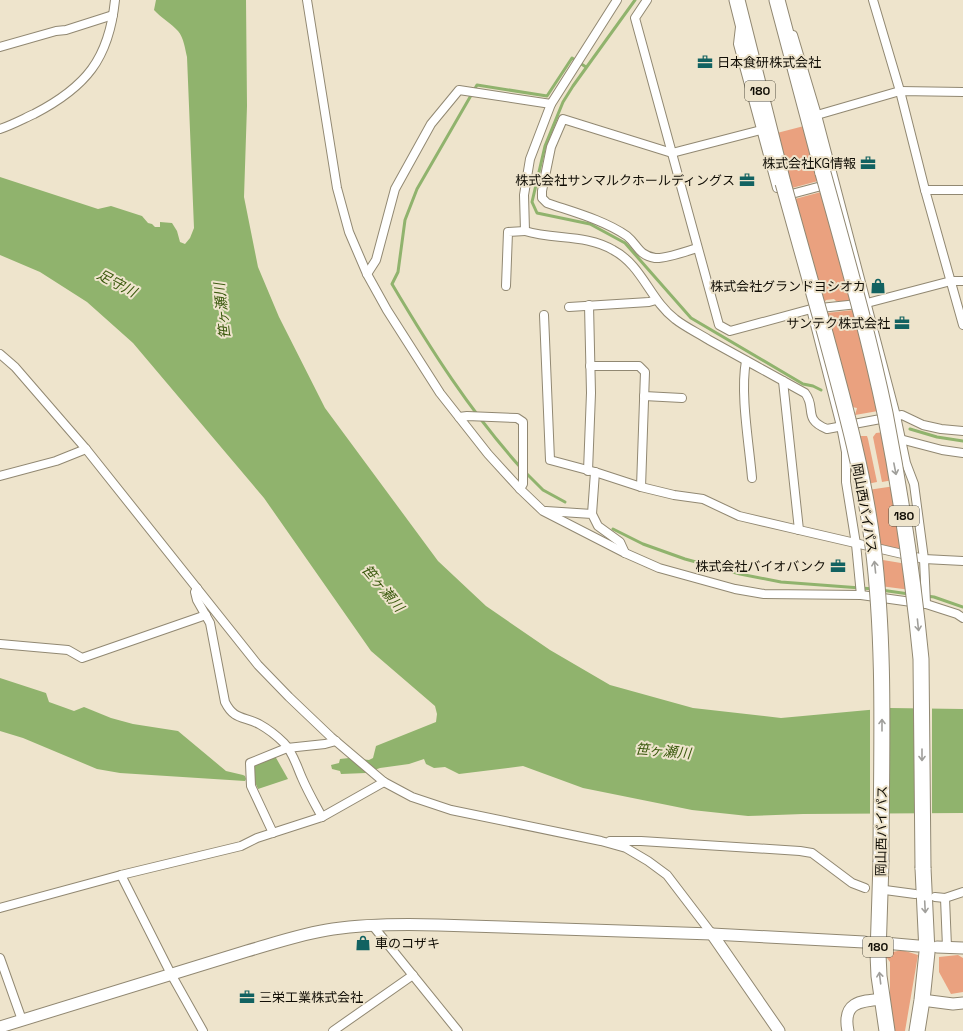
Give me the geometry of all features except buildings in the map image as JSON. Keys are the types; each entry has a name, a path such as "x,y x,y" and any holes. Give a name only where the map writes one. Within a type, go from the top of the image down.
{"highway":[{"name":"岡山西バイパス","path":"737,0 784,182 844,403 861,477 872,538 880,622 882,683 881,862 878,954 887,1031"},
{"name":"180","path":"777,0 859,307 884,412 902,506 921,659 923,868 927,952 917,1031"}],"street":[{"path":"0,129 44,108 64,96 93,69 106,40 113,15 115,0"},
{"path":"307,0 337,188 349,232 367,274 387,310 440,393 488,454 520,489 544,511 625,554 659,568 735,589 764,594 861,590 926,598 963,618"},
{"path":"525,231 524,195 530,159 551,104 617,0"},
{"path":"647,0 635,18 719,325 730,331 811,309 867,304 951,281 963,281"},
{"path":"777,0 791,28 817,115 896,416 906,463 914,484 924,559 926,598"},
{"path":"873,0 900,91 925,190 963,326"},
{"path":"0,47 113,15"},
{"path":"741,16 738,44 779,198 811,309 841,426 846,452 846,482 856,544 861,590"},
{"path":"367,274 376,260 395,189 431,124 459,90 551,104"},
{"path":"817,115 900,91 963,92"},
{"path":"697,248 658,259 648,257 642,254 628,237 592,218 547,203 542,198 542,191 551,147 563,119 672,153 761,130"},
{"path":"779,198 835,182"},
{"path":"925,190 963,190"},
{"path":"506,286 508,232 525,231 534,234 581,238 601,243 615,250 631,263 656,300 675,319 746,361 805,393 809,398 813,420 818,425 827,429 902,415 923,424 941,429 963,432"},
{"path":"569,307 649,302 656,300"},
{"path":"589,305 592,514 598,526 620,542 625,554"},
{"path":"544,315 550,460 641,487 674,495 702,499 739,516 924,559 963,561"},
{"path":"0,354 86,449 258,665 289,697 338,743 384,782 412,797 451,810 601,840 626,848 648,861 667,875 712,934 779,1031"},
{"path":"746,361 744,368 744,403 752,478"},
{"path":"590,366 639,366 645,372 641,487"},
{"path":"783,381 799,530"},
{"path":"644,396 682,398"},
{"path":"459,417 517,418 523,422 523,484 520,489"},
{"path":"900,439 942,450 963,453"},
{"path":"0,476 56,461 86,449"},
{"path":"544,511 592,514"},
{"path":"197,588 195,592 197,600 210,622 225,702 229,711 236,716 258,724 285,744 296,763 322,817"},
{"path":"0,644 68,650 82,658 206,615"},
{"path":"273,833 250,778 250,763 287,748 338,743"},
{"path":"0,908 240,846 273,833 322,817 384,782"},
{"path":"601,840 641,840 812,853 852,883 866,888"},
{"path":"121,876 171,974 203,1031"},
{"path":"885,890 915,894"},
{"path":"934,896 945,898 963,892"},
{"path":"945,898 942,947 963,948"},
{"path":"0,1027 287,939 333,929 398,924 712,934 864,942"},
{"path":"373,926 458,1031"},
{"path":"884,943 918,946"},
{"path":"0,958 22,1020"},
{"path":"333,1031 413,975"},
{"path":"848,1031 846,1022 848,1013 852,1006 862,1001 883,999"},
{"path":"922,1000 953,1004 963,1003"}],"shaded area":[{"path":"804,126 818,181 792,188 777,133"},
{"path":"821,192 852,301 836,301 834,299 826,300 824,303 795,199"},
{"path":"853,310 878,411 855,415 857,408 852,407 827,313"},
{"path":"884,432 893,480 882,482 873,437 876,433"},
{"path":"857,436 867,436 877,482 867,484"},
{"path":"895,486 905,550 876,544 868,490"},
{"path":"877,559 907,564 911,590 880,586"},
{"path":"902,950 918,955 905,1031 893,1031 890,1000 890,962 884,954"},
{"path":"958,955 963,958 963,992 951,994 939,972 939,957"}],"water":[{"path":"156,0 246,0 247,106 244,197 258,267 279,317 325,408 438,561 486,606 550,650 610,685 693,708 781,718 890,708 963,709 963,813 803,814 748,816 692,810 583,788 523,766 459,774 445,767 434,768 426,764 424,759 409,764 380,768 366,773 341,774 340,771 332,769 331,765 339,763 340,759 349,758 369,760 373,758 376,746 436,722 437,714 435,706 371,651 264,498 133,343 87,302 40,272 0,255 0,177 98,209 111,206 142,216 148,223 155,227 160,227 160,222 172,223 177,231 180,242 185,244 190,238 194,228 187,57 180,34 154,10"},
{"path":"0,678 46,693 49,702 74,711 84,707 111,718 133,724 178,731 226,771 243,775 246,779 245,781 120,773 97,769 23,738 0,731"},
{"path":"275,756 288,779 258,789 254,780 253,766"}],"pier":[{"path":"887,706 886,815 870,815 870,708"},
{"path":"915,706 932,706 932,815 916,815"}],"waterway":[{"path":"635,0 563,102 545,146 532,202 537,213 590,224 625,243 691,318 803,384 813,386 821,390"},
{"path":"521,468 468,402 421,333 392,284 398,272 405,220 417,189 477,85 547,96 572,58 586,67"},
{"path":"910,429 937,437 963,441"},
{"path":"525,472 543,490 565,502"},
{"path":"613,529 643,544 685,559 740,574 781,582 874,589"},
{"path":"881,590 909,594"},
{"path":"927,596 963,607"}],"place":[{"name":"日本食研株式会社","path":"705,62"},
{"name":"株式会社KG情報","path":"868,163"},
{"name":"株式会社サンマルクホールディングス","path":"747,180"},
{"name":"株式会社グランドヨシオカ","path":"878,286"},
{"name":"サンテク株式会社","path":"902,323"},
{"name":"株式会社バイオバンク","path":"838,566"},
{"name":"車のコザキ","path":"363,943"},
{"name":"三栄工業株式会社","path":"247,997"}],"water label":[{"name":"足守川","path":"117,283"},
{"name":"笹ヶ瀬川","path":"222,311"},
{"name":"笹ヶ瀬川","path":"383,588"},
{"name":"笹ヶ瀬川","path":"663,751"}]}
